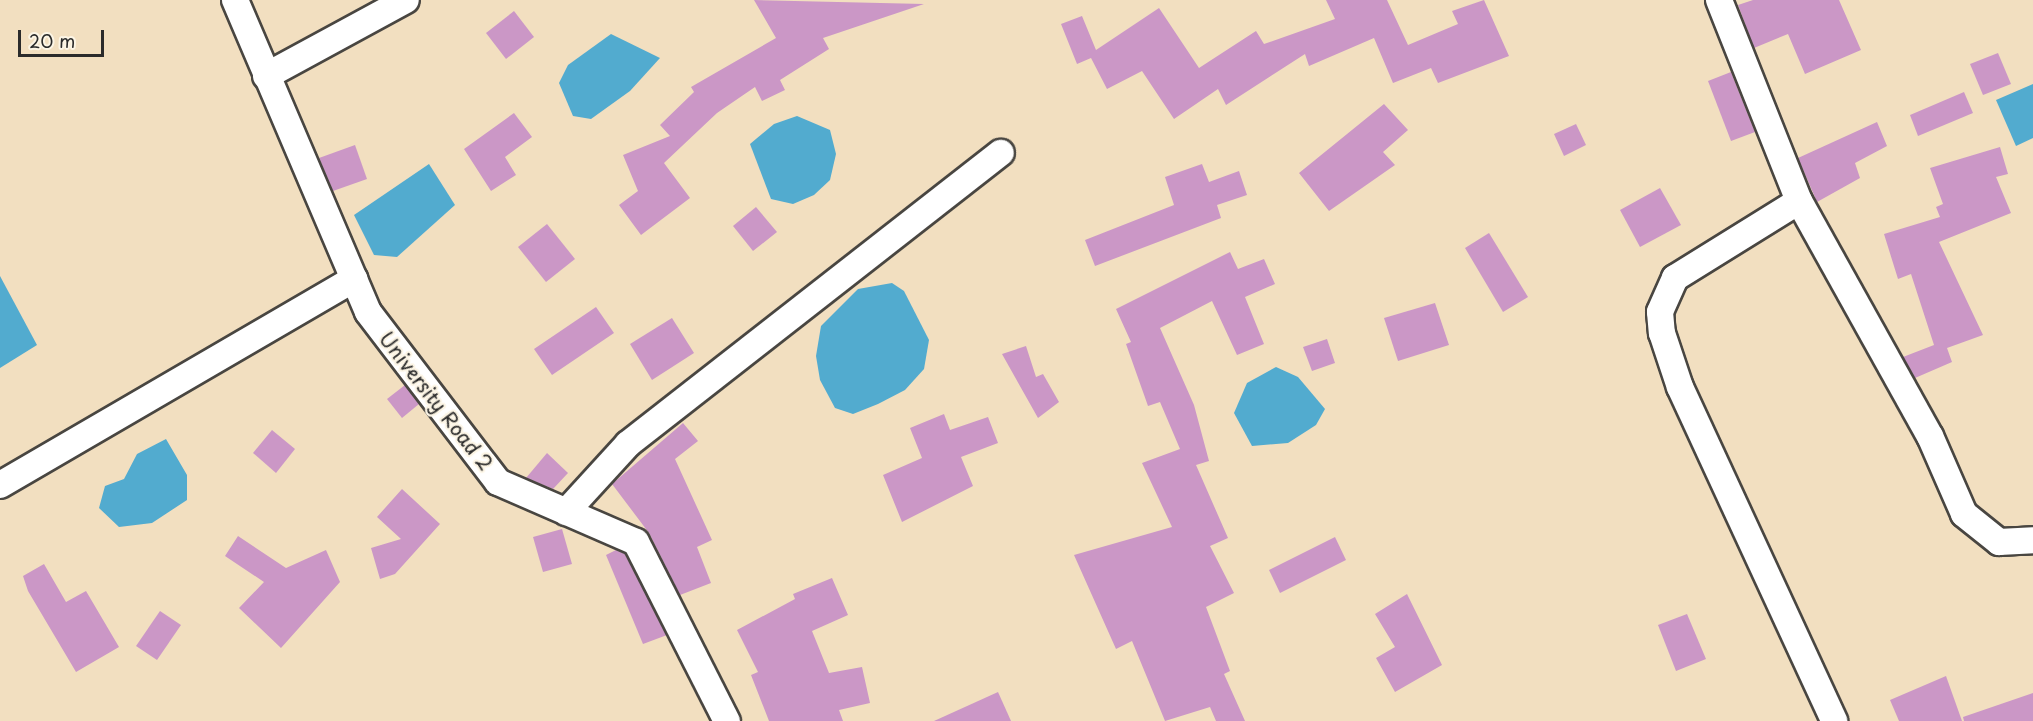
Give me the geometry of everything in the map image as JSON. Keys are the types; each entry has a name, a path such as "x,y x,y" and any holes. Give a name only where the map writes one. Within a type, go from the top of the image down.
{"street":[{"name":"University Road 2","path":"235,0 368,312 498,482 636,542 727,721"},
{"path":"266,76 406,0"},
{"path":"1719,0 1799,201 1930,436 1964,514 1999,542 2033,540"},
{"path":"566,512 628,444 1001,153"},
{"path":"1799,201 1675,278 1659,312 1680,387 1834,721"},
{"path":"0,485 354,279"}],"water":[{"path":"611,34 660,58 630,91 591,119 573,116 559,83 568,65"},
{"path":"2033,84 2033,138 2016,146 1996,100"},
{"path":"797,116 830,130 836,154 830,180 814,195 793,204 771,199 750,144 774,124"},
{"path":"429,164 455,205 397,257 374,255 354,215"},
{"path":"0,276 37,345 0,368"},
{"path":"892,283 904,291 929,340 924,369 905,390 878,404 853,414 835,408 820,380 816,356 821,326 858,289"},
{"path":"1276,367 1298,377 1325,409 1316,425 1288,443 1252,446 1234,413 1247,383"},
{"path":"166,439 187,475 187,500 152,523 119,527 99,508 105,486 124,479 137,454"}],"building":[{"path":"754,0 924,4 823,38 829,49 780,80 785,90 762,101 755,87 717,113 664,163 690,198 641,235 619,205 638,191 623,155 670,136 660,125 694,92 691,87 776,38"},
{"path":"1326,0 1387,0 1408,45 1458,24 1452,11 1484,0 1509,56 1438,83 1431,68 1393,83 1374,38 1309,66 1305,54 1226,105 1218,89 1174,119 1142,71 1107,89 1091,58 1077,64 1061,24 1082,16 1096,50 1159,8 1199,68 1256,31 1264,44 1335,19"},
{"path":"1753,0 1839,0 1861,50 1805,74 1788,34 1754,48 1738,5"},
{"path":"514,11 534,37 506,59 486,33"},
{"path":"1998,53 2011,84 1983,95 1970,64"},
{"path":"1731,72 1755,132 1731,141 1708,81"},
{"path":"1964,92 1973,113 1918,136 1910,115"},
{"path":"1384,104 1408,130 1383,152 1395,165 1329,211 1299,173"},
{"path":"514,113 532,137 505,157 516,175 491,191 464,149"},
{"path":"1877,122 1887,146 1855,163 1860,178 1817,202 1798,158"},
{"path":"1576,124 1586,145 1564,156 1554,134"},
{"path":"355,145 367,179 333,191 319,158"},
{"path":"2000,147 2008,174 1996,177 2011,213 1939,242 1983,335 1947,348 1952,362 1915,378 1903,357 1934,345 1911,274 1898,279 1884,234 1940,217 1936,207 1943,204 1930,168"},
{"path":"1202,164 1209,182 1239,171 1247,195 1217,205 1221,218 1095,266 1085,240 1174,205 1165,177"},
{"path":"1660,188 1681,225 1640,247 1620,210"},
{"path":"756,207 777,232 753,251 733,226"},
{"path":"547,224 575,259 546,282 518,247"},
{"path":"1489,233 1528,297 1503,312 1465,248"},
{"path":"1230,252 1238,269 1264,259 1275,284 1245,297 1264,344 1237,355 1212,301 1160,328 1194,405 1209,461 1196,465 1228,538 1210,546 1234,593 1206,607 1230,671 1224,674 1245,721 1216,721 1210,707 1165,721 1132,641 1116,649 1074,555 1172,527 1142,463 1180,449 1160,402 1148,406 1126,344 1131,342 1116,309"},
{"path":"1435,303 1449,345 1398,361 1384,318"},
{"path":"596,307 614,333 552,375 534,349"},
{"path":"672,318 694,353 652,380 630,344"},
{"path":"1327,339 1335,363 1312,371 1303,347"},
{"path":"1026,346 1036,377 1043,374 1059,402 1038,418 1002,354"},
{"path":"405,385 419,404 402,418 387,399"},
{"path":"944,414 950,430 988,417 998,443 961,457 973,486 902,522 883,475 922,458 910,428"},
{"path":"683,423 698,441 675,459 712,540 697,547 711,583 680,595 649,533 612,484"},
{"path":"272,430 295,449 276,473 253,453"},
{"path":"547,453 568,473 553,489 526,478"},
{"path":"402,489 440,524 395,574 380,579 371,548 401,539 377,517"},
{"path":"562,529 572,564 543,572 533,537"},
{"path":"238,536 286,568 326,550 340,582 281,648 239,608 264,582 225,556"},
{"path":"1335,537 1346,560 1280,593 1269,570"},
{"path":"616,550 625,554 667,635 643,644 606,555"},
{"path":"44,564 66,602 86,591 119,647 76,672 28,591 23,576"},
{"path":"832,578 848,615 812,631 829,673 862,667 870,703 839,710 843,721 769,721 751,675 758,672 737,630 795,599 793,594"},
{"path":"1407,594 1442,665 1395,692 1376,658 1395,647 1375,614"},
{"path":"160,611 181,625 157,660 136,646"},
{"path":"1687,614 1706,659 1676,671 1658,625"},
{"path":"1946,676 1962,721 1899,721 1890,700"},
{"path":"998,692 1011,721 934,721"},
{"path":"2033,693 2033,721 1964,721 1963,717"}]}
